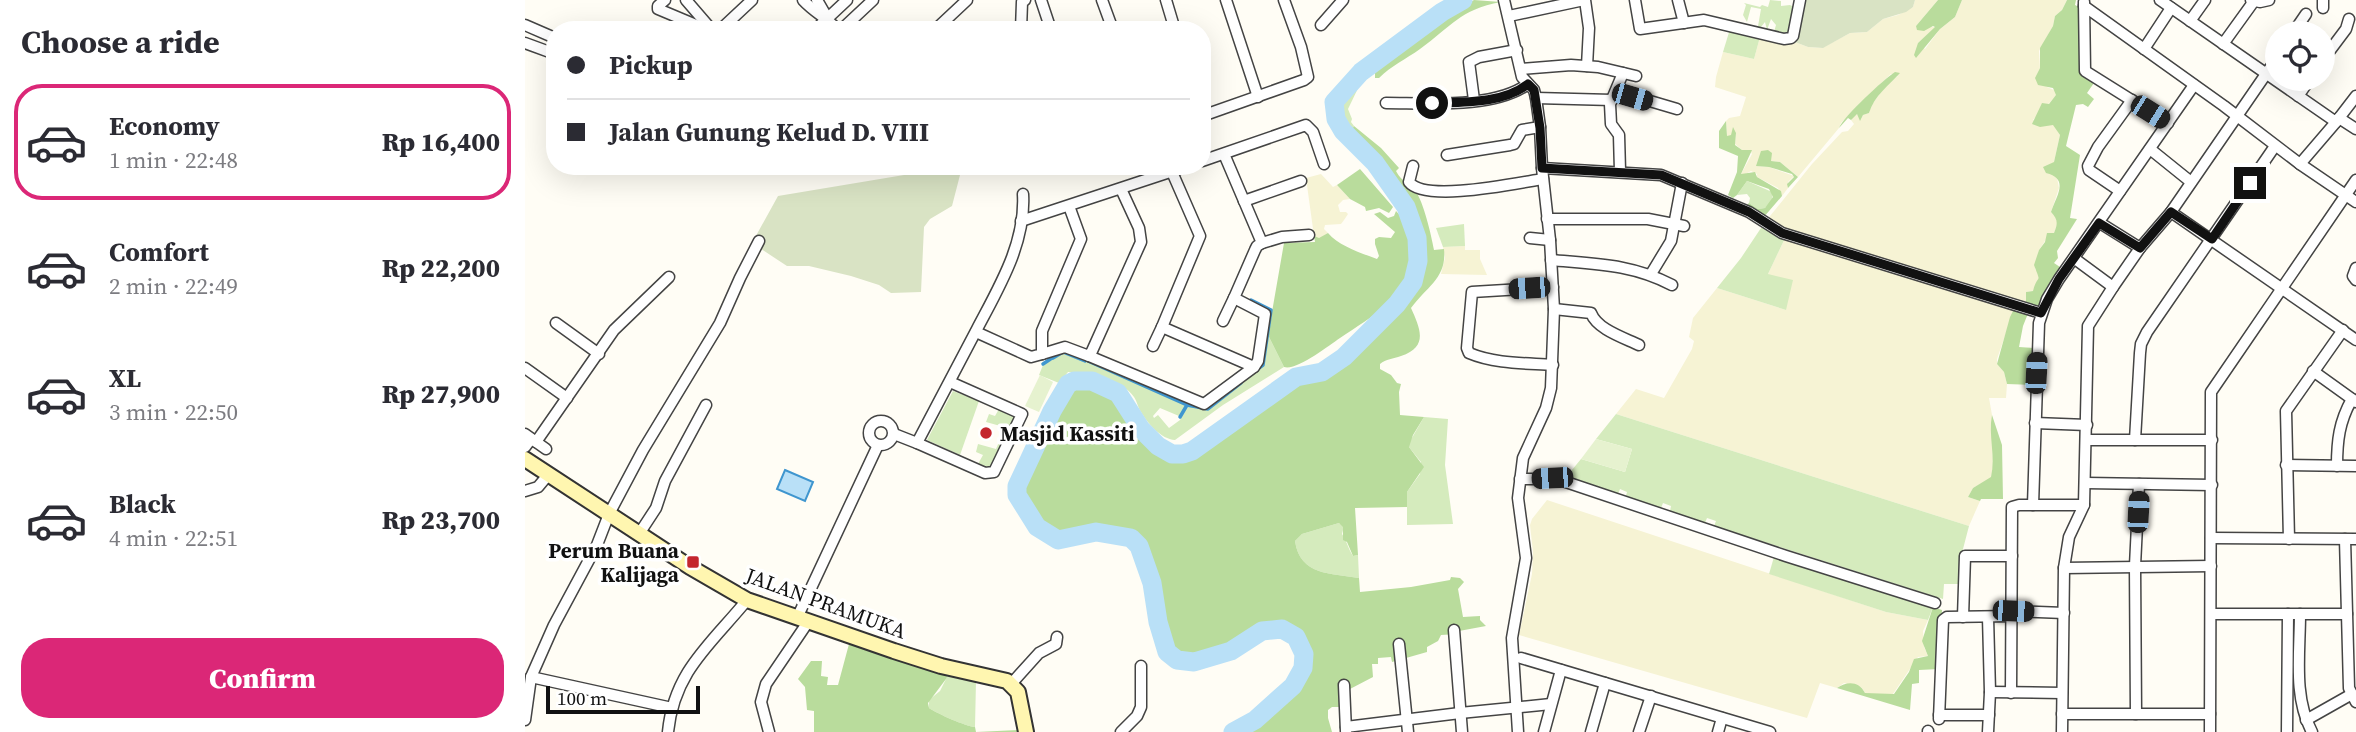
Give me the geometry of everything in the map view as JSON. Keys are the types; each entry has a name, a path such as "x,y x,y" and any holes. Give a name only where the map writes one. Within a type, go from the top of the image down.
{"street":[{"path":"665,0 658,9 688,21"},
{"path":"686,0 703,21"},
{"path":"730,21 752,0"},
{"path":"803,0 814,12 828,19"},
{"path":"817,0 828,19"},
{"path":"826,21 847,0"},
{"path":"850,21 873,0"},
{"path":"945,21 967,0"},
{"path":"1021,21 1022,2 1025,0"},
{"path":"1041,0 1048,21"},
{"path":"1103,0 1110,21"},
{"path":"1165,0 1172,21"},
{"path":"1226,0 1258,97"},
{"path":"1211,112 1308,77 1285,0"},
{"path":"1321,25 1343,0"},
{"path":"1504,0 1522,77 1534,90 1536,98 1554,309 1553,365 1546,408 1524,458 1518,498 1526,558 1512,638 1518,732"},
{"path":"1509,16 1585,0 1589,28 1587,66"},
{"path":"1635,0 1640,29 1714,22 1752,33 1788,39 1793,36 1795,12 1800,0"},
{"path":"1678,0 1683,23"},
{"path":"2160,0 2265,74"},
{"path":"2190,21 2205,0"},
{"path":"2223,44 2253,1 2269,0"},
{"path":"2084,3 2275,146 2356,202"},
{"path":"2084,3 2084,69 2168,123"},
{"path":"2144,49 2171,8"},
{"path":"2301,21 2306,14"},
{"path":"2335,44 2346,29 2349,19"},
{"path":"525,25 546,34"},
{"path":"525,43 546,51"},
{"path":"1474,100 1469,62 1517,50"},
{"path":"1521,69 1571,65 1636,76"},
{"path":"1620,171 1619,135 1611,124 1609,104 1623,73"},
{"path":"2062,732 2064,568 2069,537 2084,505 2088,326 2140,248 2171,212 2265,76"},
{"path":"1386,103 1474,100 1516,93 1528,84"},
{"path":"2033,505 2036,373 2041,313 2059,279 2194,85"},
{"path":"2290,91 2356,129"},
{"path":"2298,96 2302,91"},
{"path":"1536,98 1623,94 1677,109"},
{"path":"2300,164 2356,96"},
{"path":"2120,191 2089,170 2088,166 2098,147 2132,100"},
{"path":"1211,159 1306,125 1313,132 1324,164"},
{"path":"1447,155 1514,144 1523,130 1540,128"},
{"path":"2135,440 2141,344 2275,146"},
{"path":"2150,149 2191,182"},
{"path":"1224,154 1262,243"},
{"path":"1413,166 1409,182 1420,190 1461,191 1542,173 1620,171 1661,175 1734,205 1782,233 2041,313"},
{"path":"1021,221 1163,175"},
{"path":"1153,346 1200,236 1173,175"},
{"path":"2210,732 2212,387 2356,180"},
{"path":"1244,201 1301,181"},
{"path":"1651,274 1665,254 1679,225 1682,183"},
{"path":"1089,356 1141,242 1139,228 1121,189"},
{"path":"917,443 1007,272 1017,243 1023,194"},
{"path":"1042,354 1042,331 1081,239 1069,206"},
{"path":"2171,212 2356,340"},
{"path":"1547,219 1648,219 1679,225"},
{"path":"2099,223 2140,248"},
{"path":"1223,321 1257,246 1282,237 1309,235"},
{"path":"1530,238 1550,240"},
{"path":"525,720 531,677 554,625 659,421 720,324 759,240"},
{"path":"2075,259 2113,287"},
{"path":"1551,260 1625,267 1651,274 1672,285"},
{"path":"532,447 614,330 669,277"},
{"path":"1553,287 1472,292 1467,348 1469,353 1493,359 1553,365"},
{"path":"976,332 1031,357 1065,347 1203,404 1254,367 1258,361 1265,314 1234,298"},
{"path":"1554,309 1591,313 1593,321 1639,345"},
{"path":"555,323 599,354"},
{"path":"1162,327 1254,367"},
{"path":"2289,539 2286,411 2343,330"},
{"path":"525,368 567,398"},
{"path":"2313,371 2354,401 2343,414 2337,435 2337,466"},
{"path":"894,434 992,474 1022,414 950,382"},
{"path":"639,534 656,508 665,481 706,405"},
{"path":"879,421 888,422 894,434 891,441 878,445 870,440 871,426 879,421"},
{"path":"2035,423 2087,425"},
{"path":"2087,439 2212,440"},
{"path":"769,732 761,702 765,684 802,620 878,445"},
{"name":"JALAN PRAMUKA","path":"532,447 548,475 747,600 941,666 1001,679 1011,684"},
{"path":"2286,465 2356,466"},
{"path":"525,491 538,487 548,475"},
{"path":"1520,479 1557,479 1935,603"},
{"path":"2086,483 2212,485"},
{"path":"2136,714 2135,566 2139,484"},
{"path":"2011,693 2012,507 2084,505"},
{"path":"2211,538 2351,539 2351,591 2347,614 2351,627 2349,688 2354,698 2306,720"},
{"path":"1963,617 1965,556 2012,555"},
{"path":"2064,568 2211,566"},
{"path":"668,732 672,708 685,673 747,600"},
{"path":"1989,715 1939,717 1943,620 2013,613 2064,613"},
{"path":"2211,614 2347,614"},
{"path":"2287,732 2288,614"},
{"path":"2300,614 2300,697 2312,732"},
{"path":"1988,617 1988,732"},
{"path":"1454,630 1462,732"},
{"path":"1025,732 1017,692 1011,684 1039,653 1056,644 1057,637"},
{"path":"1399,644 1408,732"},
{"path":"1521,658 1770,732"},
{"path":"1121,732 1137,716 1141,707 1141,666"},
{"path":"1544,732 1561,670"},
{"path":"531,677 672,708"},
{"path":"1591,732 1605,683"},
{"path":"1344,685 1346,730 1407,719 1551,704"},
{"path":"1990,692 2062,692"},
{"path":"1639,732 1650,696"},
{"path":"2062,714 2210,714"},
{"path":"1718,732 1722,718"}],"shaded area":[{"path":"1915,0 1938,0 1916,26 1936,27 1918,43 1925,49 1940,29 1955,17 1962,0 2067,0 2055,16 2053,26 2039,51 2040,68 2037,75 2047,87 2056,91 2056,96 2033,120 2054,125 2060,135 2054,162 2059,188 2051,212 2058,223 2054,233 2039,250 2035,269 2040,278 2033,291 2026,292 2026,302 1788,232 1766,221 1812,164 1842,132 1848,131 1854,124 1851,120 1856,113 1861,119 1869,113 1888,82 1898,76 1891,74 1860,103 1798,177 1780,162 1771,161 1762,151 1757,166 1769,167 1794,176 1782,196 1778,188 1757,177 1757,174 1751,171 1741,174 1752,154 1750,150 1742,150 1735,144 1736,133 1727,136 1726,121 1740,116 1746,97 1715,87 1723,52 1754,59 1760,37 1822,48 1850,33 1867,32 1883,19 1913,7"},
{"path":"1321,174 1333,187 1337,185 1350,199 1343,200 1338,205 1340,212 1348,214 1341,224 1325,225 1324,229 1328,233 1319,239 1314,236 1306,178"},
{"path":"1786,236 2015,307 1997,359 2007,384 2006,398 1989,398 1993,469 1991,478 1973,488 1968,497 1980,501 1969,526 1616,414 1636,389 1664,398 1692,349 1694,341 1689,337 1693,318 1717,288 1786,310 1768,274"},
{"path":"1465,246 1465,250 1480,250 1480,259 1487,275 1441,274 1445,258 1443,247"},
{"path":"1547,500 1886,612 1928,620 1923,631 1924,647 1928,656 1918,657 1893,694 1869,694 1862,688 1844,683 1837,688 1820,683 1807,718 1519,635 1532,574 1530,525"}],"green space":[{"path":"1474,0 1501,2 1465,14 1420,49 1379,78 1375,78 1375,69 1445,17"},
{"path":"1770,0 1781,1 1781,6 1794,7 1790,35 1773,35 1776,25 1771,19 1767,30 1765,22 1757,32 1761,9 1751,7 1747,22 1743,15 1746,5 1744,3 1768,7"},
{"path":"1803,0 1915,0 1913,7 1906,12 1883,19 1867,32 1850,33 1823,48 1808,47 1795,42 1798,12"},
{"path":"1938,0 1962,0 1955,17 1940,29 1916,58 1914,55 1918,43 1935,27 1924,31 1917,30 1916,26"},
{"path":"2067,0 2076,0 2075,5 2081,8 2080,68 2096,80 2087,93 2094,99 2088,107 2083,104 2076,105 2066,146 2080,155 2070,218 2077,219 2057,251 2058,258 2054,263 2063,269 2042,304 2034,308 1985,292 1990,291 2026,302 2026,292 2033,291 2038,279 2034,265 2039,250 2047,233 2054,233 2056,227 2056,219 2051,212 2058,194 2058,179 2046,173 2043,167 2054,162 2060,135 2053,125 2040,127 2032,124 2042,103 2049,104 2056,95 2053,88 2038,85 2035,78 2040,68 2040,48 2053,26 2055,16"},
{"path":"1730,29 1760,37 1754,59 1723,52"},
{"path":"1895,72 1900,73 1878,96 1869,113 1863,115 1860,121 1857,114 1851,120 1848,118 1839,128 1856,107"},
{"path":"1362,80 1348,109 1354,126 1351,131 1341,117 1340,104"},
{"path":"1726,121 1727,136 1731,135 1733,127 1736,133 1735,145 1742,150 1752,150 1741,174 1755,172 1757,177 1781,191 1782,196 1763,218 1747,205 1749,203 1758,209 1765,208 1773,197 1769,189 1747,181 1733,198 1728,195 1737,172 1738,156 1719,148 1719,131"},
{"path":"1354,126 1381,148 1399,168 1396,171 1399,175 1413,187 1429,227 1434,250 1444,249 1439,275 1411,308 1420,336 1416,348 1380,364 1380,369 1401,384 1400,415 1424,417 1409,447 1424,467 1407,492 1407,507 1355,508 1358,555 1353,556 1347,542 1343,540 1343,527 1339,523 1302,534 1295,541 1303,561 1310,567 1318,571 1359,578 1360,592 1411,587 1450,580 1451,577 1460,578 1464,582 1458,589 1463,617 1480,616 1486,626 1459,631 1458,634 1441,635 1438,641 1427,647 1427,652 1392,662 1391,657 1378,658 1378,664 1372,664 1373,677 1350,689 1343,707 1332,707 1328,710 1332,732 1245,732 1277,708 1305,679 1310,664 1309,656 1297,631 1283,623 1271,624 1257,628 1213,651 1198,656 1186,656 1175,650 1169,642 1152,564 1145,548 1136,537 1123,530 1107,527 1059,534 1033,511 1025,499 1024,485 1043,441 1073,389 1090,388 1108,396 1118,405 1140,437 1171,461 1195,456 1298,383 1324,378 1348,362 1402,308 1418,284 1424,262 1423,236 1412,204 1380,159 1351,131"},
{"path":"1768,150 1772,153 1771,161 1780,162 1798,177 1788,188 1787,184 1794,177 1792,174 1756,166 1761,151"},
{"path":"1360,169 1393,207 1389,213 1379,208 1366,211 1365,207 1350,199 1337,185"},
{"path":"904,175 960,175 952,206 930,219 924,227 921,292 891,293 879,285 851,276 809,266 787,266 752,243 778,196"},
{"path":"1747,181 1772,192 1771,201 1765,208 1758,209 1749,203 1747,194 1737,195"},
{"path":"1396,211 1409,229 1412,250 1411,266 1398,291 1378,312 1320,352 1297,365 1284,367 1268,335 1284,243 1315,242 1314,236 1319,238 1328,233 1357,252 1377,259 1379,256 1375,239 1391,238 1395,232 1374,214 1380,212 1388,218 1394,216"},
{"path":"1464,224 1465,246 1443,247 1436,228"},
{"path":"1763,225 1786,236 1768,274 1793,280 1786,310 1717,288"},
{"path":"2015,307 2029,311 2019,347 2035,348 2035,385 2007,384 2004,372 1997,364"},
{"path":"1268,335 1284,367 1223,405 1175,440 1155,430 1144,417 1134,397 1113,381 1085,373 1068,372 1059,383 1039,375 1043,365 1064,353 1133,380 1186,405 1179,416 1160,408 1153,416 1154,418 1158,415 1169,428 1180,420 1187,406 1207,410 1264,365"},
{"path":"1040,375 1053,382 1039,412 1025,406"},
{"path":"953,391 979,401 960,455 927,440"},
{"path":"999,409 1015,415 1005,440 1000,438 1004,427 986,422 989,414 995,416"},
{"path":"1616,414 1969,526 1963,549 1961,584 1944,584 1943,599 1714,526 1716,521 1707,518 1705,523 1670,511 1671,506 1663,503 1661,508 1626,496 1627,492 1620,489 1618,494 1567,476 1581,459 1625,472 1632,449 1596,439"},
{"path":"1992,415 2002,445 2003,499 1980,501 1968,497 1973,488 1991,477"},
{"path":"1424,417 1448,419 1445,465 1453,524 1407,525 1407,492 1420,474 1421,462 1409,447 1409,443"},
{"path":"1596,439 1632,449 1625,472 1581,459"},
{"path":"1000,440 1004,442 991,468 978,464 983,455 976,452 978,444 996,449"},
{"path":"1339,523 1344,526 1342,534 1351,553 1353,556 1358,555 1359,578 1318,571 1303,561 1298,552 1295,541 1302,534"},
{"path":"1774,557 1933,607 1928,620 1886,612 1769,574"},
{"path":"1933,607 1942,610 1939,669 1919,670 1919,683 1912,684 1910,710 1837,688 1853,683 1865,693 1894,694 1909,672 1914,659 1928,656 1922,641"},
{"path":"849,644 942,670 947,676 946,679 928,703 929,708 975,727 976,732 814,732 814,711 807,710 805,687 798,679 811,661 822,661 821,676 828,677 827,685 838,685"},
{"path":"942,670 976,681 975,727 929,708 929,700 940,691 946,679"},
{"path":"1020,730 1020,732 976,732"}],"water":[{"path":"785,470 813,482 805,501 777,489"}],"waterway":[{"path":"1233,732 1255,720 1293,686 1303,668 1304,654 1296,637 1282,629 1262,631 1231,651 1194,662 1177,660 1167,652 1158,622 1152,583 1139,546 1131,538 1096,532 1058,540 1037,527 1017,495 1017,486 1052,411 1068,384 1074,381 1092,381 1118,393 1141,429 1158,446 1172,454 1183,454 1192,451 1296,377 1322,372 1344,357 1397,304 1413,282 1418,261 1417,238 1406,207 1375,163 1343,131 1336,119 1334,102 1361,72 1442,12 1463,0"},
{"path":"1251,300 1271,310 1263,365 1255,371"},
{"path":"1053,358 1063,352 1085,361"},
{"path":"1043,364 1052,358"},
{"path":"1088,361 1187,405"},
{"path":"1180,417 1187,405 1208,409 1241,383"}],"place":[{"name":"Masjid Kassiti","path":"986,433"},
{"name":"Perum Buana Kalijaga","path":"693,562"}],"route":[{"path":"1432,103 1502,97 1516,93 1528,84 1534,90 1542,168 1661,175 1749,212 1782,233 2041,313 2059,279 2099,223 2140,248 2171,212 2212,239 2250,183"}]}
